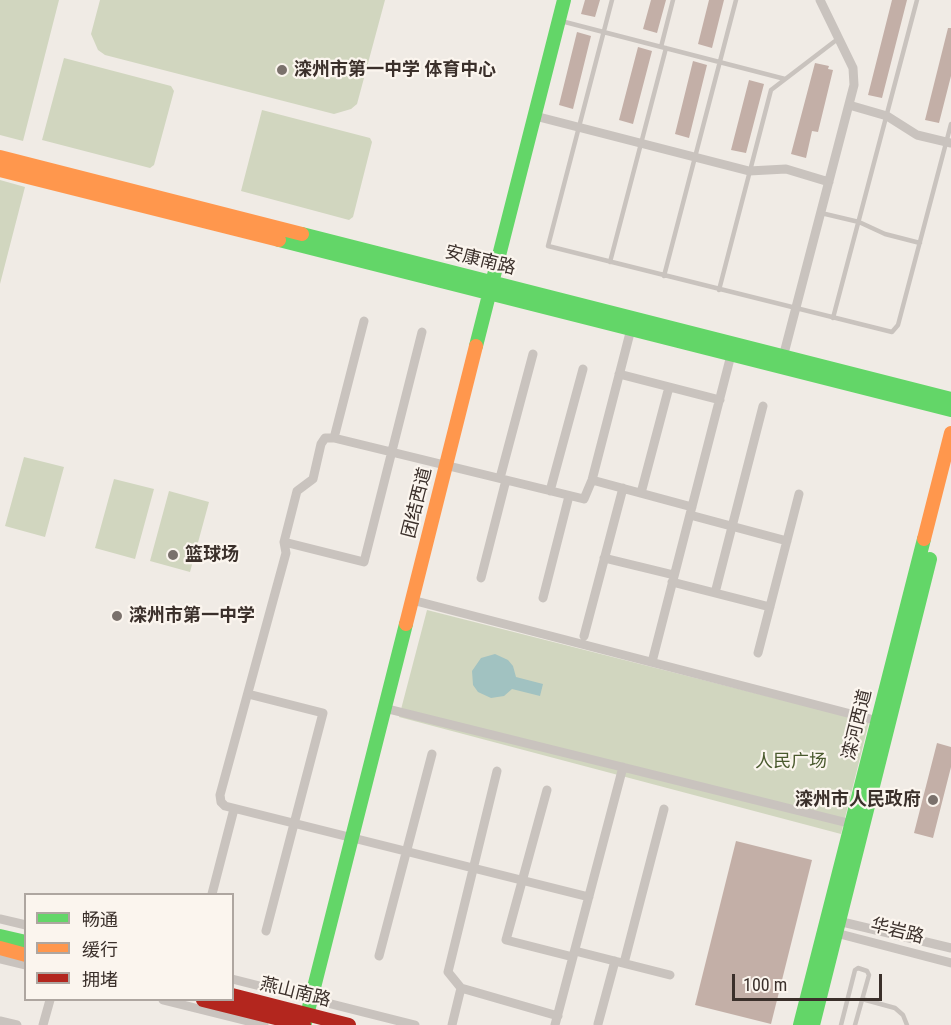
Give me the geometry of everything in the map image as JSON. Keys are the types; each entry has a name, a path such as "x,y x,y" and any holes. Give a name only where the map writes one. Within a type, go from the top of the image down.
{"main road":[{"name":"团结西道","path":"305,1020 564,0"},
{"name":"安康南路","path":"0,158 491,288 631,329 732,355 782,361 951,410"},
{"name":"安康南路","path":"0,170 491,288 782,361 951,399"},
{"name":"滦河西道","path":"800,1025 951,434"},
{"name":"滦河西道","path":"813,1025 951,476"},
{"path":"0,936 24,942"},
{"path":"0,948 24,954"},
{"name":"燕山南路","path":"234,996 305,1020"},
{"name":"燕山南路","path":"213,1001 305,1020 349,1025"}],"street":[{"path":"782,361 854,85 854,68 819,0"},
{"path":"849,105 886,116 917,135 949,143"},
{"path":"535,116 749,171 786,169 829,182"},
{"path":"334,438 364,321"},
{"path":"589,897 234,809 221,802 220,795 285,553 284,542 297,491 313,479 321,444 325,438 334,438 584,499 592,480 631,329"},
{"path":"284,542 363,562 422,332"},
{"path":"481,578 533,354"},
{"path":"652,662 732,355"},
{"path":"550,492 583,369"},
{"path":"619,374 720,400"},
{"path":"641,493 669,387"},
{"path":"716,593 763,406"},
{"path":"592,480 641,493 732,526 787,540"},
{"path":"584,636 623,488"},
{"path":"758,654 799,494"},
{"path":"543,598 569,496"},
{"path":"604,558 716,593 770,607"},
{"path":"412,600 878,721"},
{"path":"248,694 323,713 266,931"},
{"path":"384,708 852,824"},
{"path":"379,956 432,754"},
{"path":"497,771 448,972 460,988 557,1020 623,767"},
{"path":"547,790 506,940 619,962 670,975"},
{"path":"212,893 234,809"},
{"path":"598,1024 619,962 664,809"},
{"path":"0,919 24,925"},
{"name":"华岩路","path":"837,927 951,948"},
{"name":"华岩路","path":"837,927 951,963"},
{"path":"0,959 24,965"},
{"path":"234,980 415,1025"},
{"path":"452,1025 460,988"},
{"path":"43,1025 49,1001"},
{"path":"171,1001 264,1025"},
{"path":"0,1021 17,1025"}],"lane":[{"path":"612,0 548,246 892,332 898,325 949,143 951,124"},
{"path":"610,262 641,143 673,0"},
{"path":"664,276 736,0"},
{"path":"833,318 917,0"},
{"path":"559,20 784,79"},
{"path":"719,290 771,90 839,38"},
{"path":"821,213 859,222 885,234 920,243"},
{"path":"841,1025 855,970 858,968 867,971 869,975 855,1025"},
{"path":"862,999 895,1008 903,1015 906,1025"}],"green space":[{"path":"0,0 59,0 23,141 0,135"},
{"path":"100,0 385,0 357,104 351,109 334,114 105,55 98,50 91,34"},
{"path":"64,58 171,86 174,91 154,165 150,168 42,140"},
{"path":"262,110 370,138 372,142 353,217 349,220 241,191"},
{"path":"0,180 25,187 0,284"},
{"path":"24,457 64,467 45,537 5,526"},
{"path":"114,479 154,489 135,559 95,548"},
{"path":"169,491 209,502 190,572 150,561"},
{"name":"人民广场","path":"427,610 869,722 841,834 399,717"}],"water":[{"path":"495,654 508,660 513,666 516,677 543,684 540,696 512,689 504,696 491,698 478,692 473,685 472,671 481,658"}],"building":[{"path":"585,0 600,0 595,17 581,14"},
{"path":"651,0 666,0 657,33 643,29"},
{"path":"709,0 724,0 712,48 698,44"},
{"path":"892,0 907,0 882,98 868,95"},
{"path":"948,28 951,28 951,76 939,123 925,120"},
{"path":"577,32 591,36 573,109 559,105"},
{"path":"638,47 652,51 633,124 619,120"},
{"path":"693,61 707,65 689,138 675,134"},
{"path":"815,63 829,66 828,69 833,70 818,132 812,131 806,158 791,154"},
{"path":"749,80 764,84 746,153 731,150"},
{"name":"滦州市人民政府","path":"937,743 951,747 951,767 933,838 914,833"},
{"path":"736,841 812,860 771,1024 695,1005"}],"traffic: fast":[{"path":"476,346 564,0"},
{"path":"302,234 951,399"},
{"path":"279,240 951,410"},
{"path":"800,1025 924,539"},
{"path":"813,1025 930,559"},
{"path":"305,1023 406,624"},
{"path":"0,936 24,942"}],"traffic: slow":[{"path":"0,157 302,234"},
{"path":"0,170 279,240"},
{"path":"406,624 476,346"},
{"path":"924,539 951,433"},
{"path":"0,948 24,954"}],"traffic: jam":[{"path":"234,996 349,1025"},
{"path":"207,1001 304,1025"}],"place":[{"name":"滦州市第一中学 体育中心","path":"282,70"},
{"name":"篮球场","path":"173,555"},
{"name":"滦州市第一中学","path":"117,616"},
{"name":"滦州市人民政府","path":"933,800"}]}
